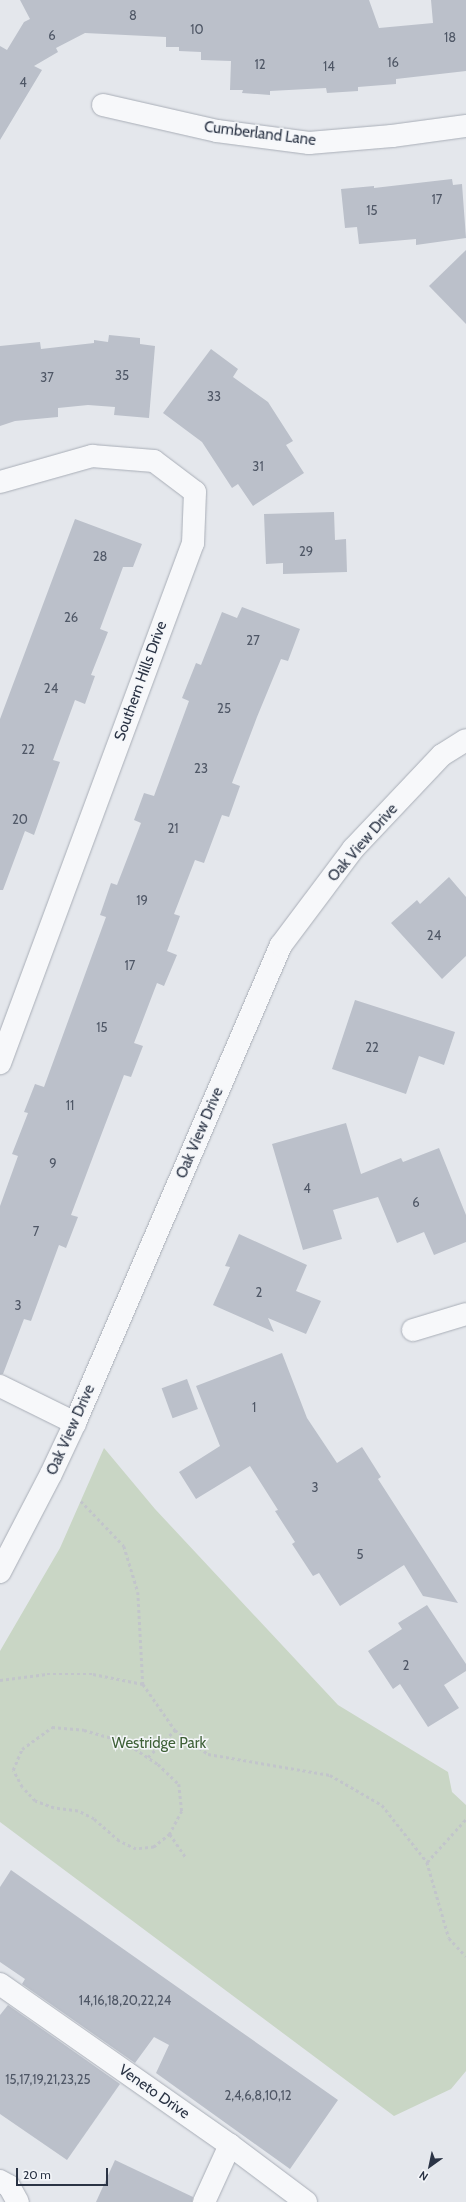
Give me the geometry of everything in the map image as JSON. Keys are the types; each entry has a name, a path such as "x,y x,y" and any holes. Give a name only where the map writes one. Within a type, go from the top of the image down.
{"street":[{"name":"Cumberland Lane","path":"103,105 217,131 309,143 392,136 466,126"},
{"name":"Southern Hills Drive","path":"0,482 92,456 154,461 195,492 193,543 1,1057"},
{"name":"Oak View Drive","path":"0,1572 52,1474 75,1423 281,944 353,849 442,755 466,740"},
{"path":"413,1330 466,1314"},
{"path":"0,1386 75,1423"},
{"name":"Veneto Drive","path":"0,1984 230,2145 306,2202"},
{"path":"204,2202 230,2145"},
{"path":"0,2180 9,2186 18,2202"}],"path":[{"path":"81,1501 124,1546 138,1592 143,1684 175,1730 208,1754 330,1775 382,1805 427,1862 448,1938 466,1956"},
{"path":"0,1680 47,1674 93,1674 143,1684"},
{"path":"52,1727 84,1730 125,1742 148,1757 179,1784 182,1811 170,1834 154,1847 136,1849 119,1841 94,1819 78,1811 54,1808 35,1801 22,1787 13,1770 22,1749 52,1727"},
{"path":"148,1757 175,1730"},
{"path":"427,1862 466,1819"},
{"path":"170,1834 186,1858"}],"green space":[{"name":"Westridge Park","path":"104,1448 155,1509 338,1705 448,1772 452,1792 466,1805 466,2071 451,2089 394,2116 0,1822 0,1651 60,1548"}],"building":[{"path":"20,0 369,0 379,28 433,23 431,0 466,0 466,71 396,79 396,84 358,87 358,91 327,93 326,88 270,91 270,95 242,93 243,90 230,90 231,61 201,60 201,52 179,51 179,47 166,47 166,37 85,33 56,48 58,52 34,66 42,70 0,140 0,46 7,50 24,22 30,19"},
{"path":"452,179 453,185 462,184 466,238 416,245 416,239 359,244 357,227 345,228 341,189 374,186 374,188"},
{"path":"466,250 466,324 429,286"},
{"path":"109,335 140,338 140,344 155,346 149,418 114,415 115,407 88,405 58,408 58,417 15,421 0,426 0,346 40,342 41,349 94,343 94,340 108,342"},
{"path":"211,349 238,369 233,377 268,402 293,441 286,445 304,473 253,506 238,484 232,488 202,442 163,413"},
{"path":"334,512 335,540 346,539 347,572 283,574 283,563 266,564 264,514"},
{"path":"75,519 142,544 133,567 123,567 100,629 108,632 91,675 95,676 85,704 75,700 53,760 60,762 34,835 25,831 3,890 0,890 0,719"},
{"path":"242,607 300,629 288,661 281,659 232,783 240,786 229,817 222,815 204,863 195,860 174,914 180,916 167,951 177,955 164,986 157,983 134,1043 143,1046 131,1077 124,1075 71,1215 78,1217 66,1248 59,1245 31,1321 24,1319 3,1374 0,1374 0,1206 18,1156 12,1154 28,1113 24,1112 35,1084 44,1087 106,917 100,915 111,883 117,885 141,823 134,820 144,793 154,796 189,701 182,698 196,663 201,665 222,612 237,618"},
{"path":"449,877 466,897 466,956 442,979 391,923 417,900 420,904"},
{"path":"355,1000 455,1032 444,1065 419,1056 406,1094 332,1069"},
{"path":"346,1123 361,1174 401,1158 403,1162 439,1148 466,1215 466,1242 434,1255 424,1232 397,1243 378,1197 333,1210 342,1239 303,1250 272,1144"},
{"path":"239,1234 307,1265 296,1291 321,1301 306,1334 268,1318 274,1332 213,1305 230,1267 225,1266"},
{"path":"282,1353 307,1418 337,1463 362,1447 381,1477 378,1479 458,1603 423,1596 404,1565 340,1606 319,1573 313,1576 292,1544 295,1542 275,1511 278,1510 250,1466 196,1499 179,1472 220,1446 196,1386"},
{"path":"187,1379 198,1409 173,1418 162,1388"},
{"path":"427,1605 466,1664 466,1671 444,1685 459,1708 428,1727 400,1684 393,1689 368,1651 402,1629 398,1623"},
{"path":"11,1870 338,2100 290,2169 156,2073 169,2045 154,2037 135,2063 22,1984 25,1979 0,1962 0,1887"},
{"path":"8,2005 120,2084 67,2160 0,2114 0,2015"},
{"path":"115,2160 193,2197 192,2202 96,2202"}]}
